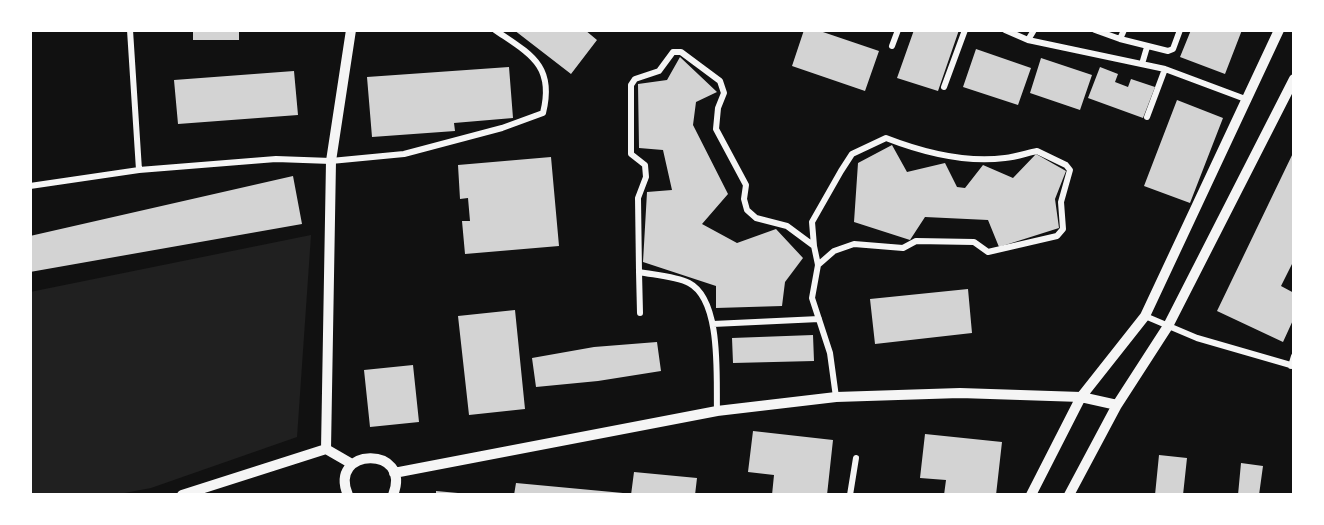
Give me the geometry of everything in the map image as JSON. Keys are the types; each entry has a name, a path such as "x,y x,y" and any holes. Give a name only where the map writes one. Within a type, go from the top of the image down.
{"street":[{"path":"130,30 139,170"},
{"path":"326,449 331,161 351,30"},
{"path":"30,186 139,170 276,159 331,161 404,154 502,128 543,113 548,93 536,58 495,30"},
{"path":"944,87 965,30"},
{"path":"1005,30 1028,40 1165,69 1248,100"},
{"path":"1028,40 1034,30"},
{"path":"1095,30 1147,47 1168,51 1173,49 1180,30"},
{"path":"1120,39 1124,30"},
{"path":"1031,495 1081,397 1145,316 1279,30"},
{"path":"892,46 895,31"},
{"path":"1142,64 1147,47"},
{"path":"640,313 638,198 646,177 645,165 631,154 631,85 635,79 659,71 673,52 681,52 720,81 724,93 718,108 716,129 746,185 744,199 747,210 756,218 787,226 814,246"},
{"path":"1146,117 1165,69"},
{"path":"1069,495 1117,405 1168,326 1294,78"},
{"path":"818,265 834,251 854,244 903,248 916,241 974,242 988,252 1057,236 1064,230 1061,202 1070,170 1066,165 1037,151 1005,159 968,157 920,150 886,138 852,154 812,222 818,265 812,298 830,353 836,397"},
{"path":"639,272 688,283 702,292 712,324 717,411"},
{"path":"1145,316 1197,338 1293,366 1294,356"},
{"path":"712,324 819,319"},
{"path":"394,473 717,411 836,397 960,393 1081,397 1117,405"},
{"path":"182,495 326,449 352,464"},
{"path":"348,495 345,479 352,464 368,457 384,460 394,473 396,481 393,495"},
{"path":"850,495 856,458"}],"shaded area":[{"path":"311,235 297,437 151,488 114,495 30,495 30,292"}],"building":[{"path":"193,30 239,30 239,40 193,40"},
{"path":"514,30 585,30 597,40 571,74"},
{"path":"804,30 817,30 879,51 865,91 792,66"},
{"path":"914,30 959,30 938,91 897,78"},
{"path":"1191,30 1242,30 1225,74 1180,57"},
{"path":"976,49 1031,68 1018,105 963,87"},
{"path":"680,57 717,92 696,102 693,125 728,194 702,224 737,243 776,229 803,258 785,282 782,306 716,308 716,286 643,262 647,192 672,190 663,150 639,148 638,84 667,80"},
{"path":"1041,58 1092,75 1080,110 1030,93"},
{"path":"509,67 513,118 454,123 455,131 372,137 367,77"},
{"path":"1100,67 1118,74 1115,82 1128,87 1131,79 1155,87 1143,118 1088,98"},
{"path":"294,71 298,115 178,124 174,80"},
{"path":"1177,100 1223,118 1190,203 1144,186"},
{"path":"892,145 907,172 945,163 957,187 965,188 983,165 1013,178 1036,154 1066,171 1055,199 1059,228 999,247 988,220 925,217 910,240 854,222 858,163"},
{"path":"1294,151 1294,260 1281,286 1294,293 1294,318 1283,342 1217,311"},
{"path":"551,157 559,246 465,254 462,221 470,221 468,198 460,199 458,165"},
{"path":"293,176 302,224 30,272 30,236"},
{"path":"968,289 972,333 875,344 870,299"},
{"path":"515,310 525,409 469,415 458,316"},
{"path":"813,335 814,361 733,363 732,338"},
{"path":"657,342 661,371 598,381 536,387 532,358 594,347"},
{"path":"413,365 419,422 370,427 364,370"},
{"path":"753,431 833,440 827,495 772,495 774,475 748,472"},
{"path":"925,434 1002,442 996,495 944,495 946,480 920,478"},
{"path":"1159,455 1187,458 1183,495 1155,495"},
{"path":"1241,463 1263,466 1259,495 1238,495"},
{"path":"634,472 697,478 695,495 631,495"},
{"path":"516,483 623,493 623,495 514,495"},
{"path":"436,491 458,493 458,495 436,495"}]}
